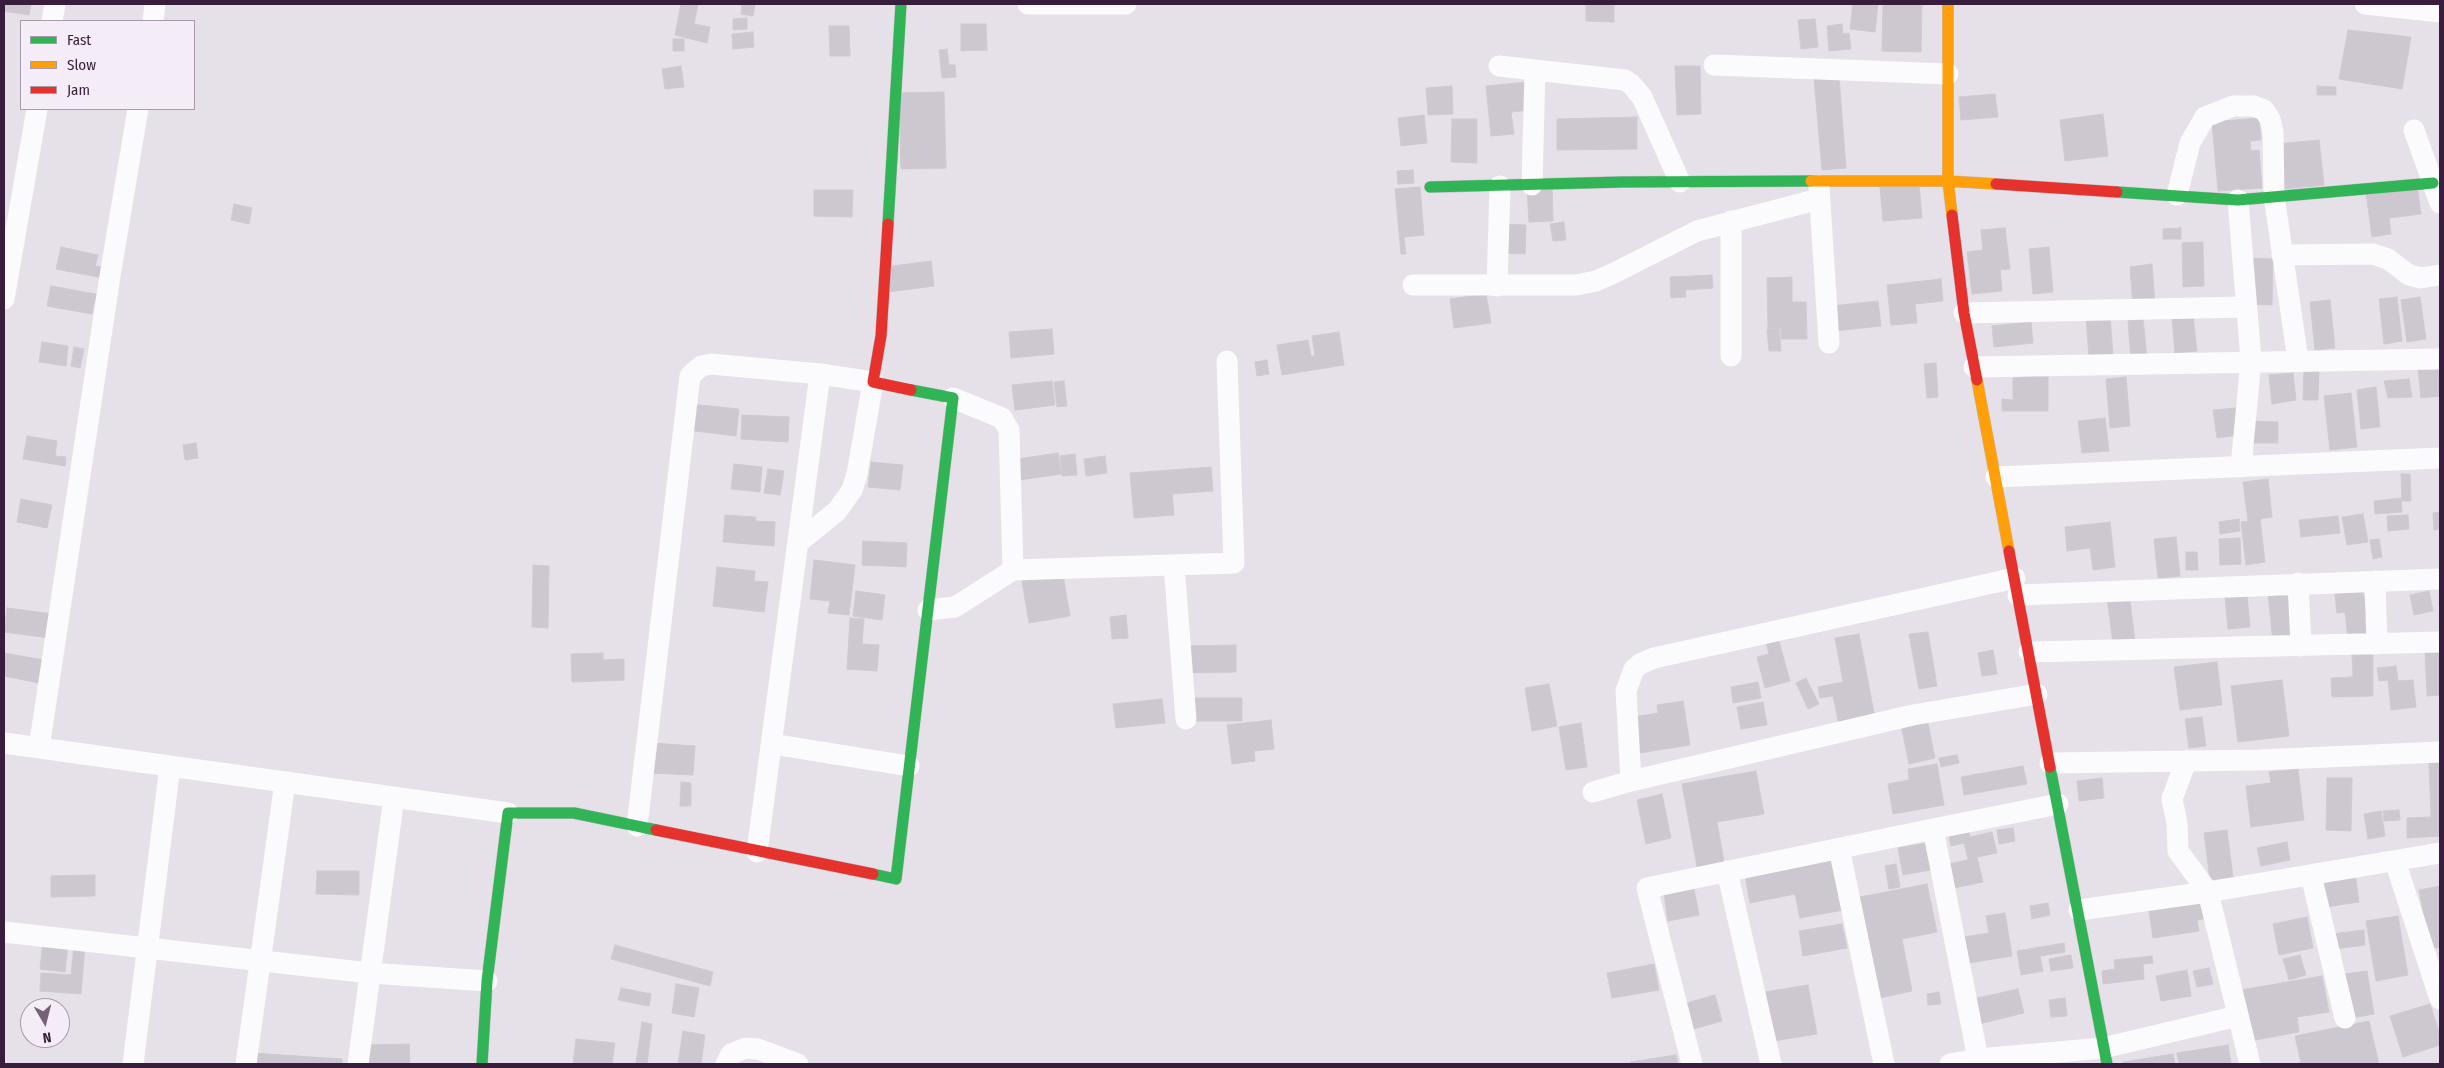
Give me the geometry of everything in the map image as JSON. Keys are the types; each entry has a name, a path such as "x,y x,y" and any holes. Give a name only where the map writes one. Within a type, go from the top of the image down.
{"street":[{"path":"52,20 55,4"},
{"path":"152,20 155,4"},
{"path":"800,541 836,511 852,490 857,474 880,336 901,4"},
{"path":"1014,4 1126,4"},
{"path":"1948,4 1948,181 1964,314 2105,1056"},
{"path":"2365,4 2440,12"},
{"path":"1714,65 1948,74"},
{"path":"1499,66 1625,80 1632,84 1642,97 1680,182"},
{"path":"1532,184 1535,70"},
{"path":"2177,195 2190,142 2205,117 2233,106 2254,106 2264,110 2270,119 2273,132 2274,196 2298,360"},
{"path":"4,299 12,199 37,110"},
{"path":"40,748 110,276 138,110"},
{"path":"2414,130 2440,203"},
{"path":"1430,187 1680,182 1819,190 1948,181 2238,200 2433,183"},
{"path":"1498,286 1500,186"},
{"path":"1413,285 1554,286 1596,281 1697,231 1819,190"},
{"path":"1819,190 1829,343"},
{"path":"2238,200 2245,308 2251,360 2241,467"},
{"path":"1731,221 1731,356"},
{"path":"2282,255 2373,254 2388,259 2409,275 2421,278 2440,275"},
{"path":"1964,314 2245,308"},
{"path":"1974,367 2251,360 2440,358"},
{"path":"928,610 955,607 1013,570 1234,563 1228,362"},
{"path":"637,826 690,376 701,366 711,364 820,374 873,382 953,398 1002,418 1009,430 1013,570"},
{"path":"757,852 800,541 820,374"},
{"path":"4,743 508,813 574,813 896,879 953,398"},
{"path":"1996,477 2440,458"},
{"path":"1174,565 1186,719"},
{"path":"1632,781 1626,691 1634,669 1654,658 2016,586 2298,583 2440,579"},
{"path":"2374,581 2377,644"},
{"path":"2298,583 2301,646"},
{"path":"2029,652 2440,642"},
{"path":"1593,792 1632,781 1913,715 2037,694"},
{"path":"772,744 909,766"},
{"path":"2050,763 2186,761 2440,752"},
{"path":"2186,761 2172,799 2177,823 2178,851 2208,892 2250,1064"},
{"path":"133,1064 170,766"},
{"path":"246,1064 285,782"},
{"path":"358,1064 394,797"},
{"path":"1692,1064 1646,888 2058,804"},
{"path":"482,1064 487,980 508,813"},
{"path":"1933,829 1979,1062"},
{"path":"1839,848 1884,1064"},
{"path":"2078,910 2208,892 2440,853"},
{"path":"2395,861 2440,999"},
{"path":"1727,871 1771,1064"},
{"path":"2311,875 2345,1018"},
{"path":"4,932 370,973 487,980"},
{"path":"1950,1064 2105,1056 2238,1016"},
{"path":"726,1064 731,1054 746,1048 758,1049 798,1064"}],"building":[{"path":"4,4 31,4 29,15 4,11"},
{"path":"681,4 698,4 694,24 710,27 707,43 675,35"},
{"path":"742,4 755,4 753,16 741,14"},
{"path":"1586,4 1614,4 1614,22 1586,21"},
{"path":"1853,4 1878,4 1875,32 1850,29"},
{"path":"1883,4 1922,4 1921,52 1882,51"},
{"path":"747,18 747,29 733,30 733,19"},
{"path":"1815,19 1818,47 1801,49 1798,20"},
{"path":"961,24 986,24 987,50 961,51"},
{"path":"1842,24 1843,34 1849,33 1851,49 1829,51 1827,26"},
{"path":"829,26 849,26 850,56 830,56"},
{"path":"2348,30 2411,37 2402,89 2339,79"},
{"path":"753,32 754,47 733,49 732,34"},
{"path":"673,39 684,39 684,51 673,51"},
{"path":"947,49 949,65 955,65 956,77 942,78 939,50"},
{"path":"681,66 684,87 665,89 662,69"},
{"path":"1675,66 1700,66 1701,114 1677,115"},
{"path":"1839,77 1846,168 1822,170 1814,78"},
{"path":"1527,82 1530,110 1511,112 1514,134 1491,136 1486,86"},
{"path":"1452,86 1453,114 1428,115 1426,88"},
{"path":"2317,86 2336,87 2336,95 2317,95"},
{"path":"944,92 946,168 901,169 899,93"},
{"path":"1995,94 1998,117 1961,120 1959,97"},
{"path":"2103,114 2108,156 2065,161 2060,120"},
{"path":"1424,115 1427,143 1401,146 1398,118"},
{"path":"1637,117 1637,149 1557,150 1557,119"},
{"path":"2259,118 2261,140 2250,141 2251,151 2259,150 2262,188 2218,191 2212,122"},
{"path":"1452,119 1477,119 1477,163 1451,162"},
{"path":"2319,140 2324,185 2282,189 2278,144"},
{"path":"1413,170 1414,183 1398,184 1397,171"},
{"path":"1919,184 1922,218 1883,221 1880,187"},
{"path":"1552,186 1553,221 1529,222 1527,187"},
{"path":"2417,186 2421,214 2389,218 2391,234 2372,237 2366,192"},
{"path":"1420,187 1424,235 1404,237 1406,254 1401,254 1395,189"},
{"path":"814,190 853,190 852,217 814,216"},
{"path":"234,204 252,208 249,224 231,220"},
{"path":"1564,222 1566,240 1553,241 1550,224"},
{"path":"1501,224 1526,225 1525,254 1501,253"},
{"path":"2005,228 2010,269 2000,270 2002,291 1972,294 1967,252 1983,250 1981,230"},
{"path":"2181,228 2181,239 2163,239 2163,229"},
{"path":"2203,242 2204,286 2183,287 2182,243"},
{"path":"61,247 98,255 95,266 105,267 103,278 56,269"},
{"path":"2049,247 2053,292 2033,294 2029,249"},
{"path":"2251,258 2273,259 2272,305 2249,304"},
{"path":"931,261 934,286 888,292 885,267"},
{"path":"2152,264 2155,304 2133,307 2130,267"},
{"path":"1712,275 1713,288 1685,290 1686,297 1671,298 1670,277"},
{"path":"1792,277 1792,302 1806,302 1807,339 1781,339 1781,328 1768,328 1767,278"},
{"path":"1941,279 1943,301 1915,304 1917,323 1891,325 1887,285"},
{"path":"51,286 96,294 92,314 47,306"},
{"path":"1486,294 1491,323 1454,328 1450,299"},
{"path":"2397,297 2402,341 2384,344 2379,299"},
{"path":"2420,297 2426,339 2407,342 2401,300"},
{"path":"2330,300 2335,348 2315,350 2310,302"},
{"path":"1878,301 1881,326 1835,331 1832,306"},
{"path":"2193,315 2197,351 2175,353 2172,318"},
{"path":"2110,316 2113,355 2089,357 2086,317"},
{"path":"2143,319 2147,357 2131,359 2128,321"},
{"path":"2031,322 2033,343 1994,347 1992,326"},
{"path":"1779,328 1781,351 1769,351 1767,329"},
{"path":"1052,329 1054,354 1011,358 1009,332"},
{"path":"1339,332 1344,365 1282,375 1277,345 1308,340 1311,356 1315,356 1312,336"},
{"path":"42,342 68,346 66,366 39,362"},
{"path":"74,347 84,349 80,368 71,366"},
{"path":"1267,360 1269,374 1257,376 1255,362"},
{"path":"1936,363 1938,397 1927,398 1924,364"},
{"path":"2440,367 2440,396 2421,398 2418,369"},
{"path":"2304,369 2319,370 2318,400 2303,400"},
{"path":"2293,373 2296,400 2272,404 2269,375"},
{"path":"2048,376 2048,411 2002,411 2002,399 2013,400 2013,378"},
{"path":"2126,377 2130,426 2110,428 2106,379"},
{"path":"2409,379 2412,397 2388,398 2384,381"},
{"path":"1052,381 1055,405 1015,410 1012,385"},
{"path":"1064,381 1067,406 1057,407 1054,382"},
{"path":"2376,387 2380,427 2361,429 2357,390"},
{"path":"2351,393 2357,447 2330,450 2324,396"},
{"path":"690,404 739,409 736,436 687,430"},
{"path":"2236,408 2239,435 2217,438 2213,410"},
{"path":"742,415 789,417 788,442 741,439"},
{"path":"2105,418 2109,451 2082,453 2078,421"},
{"path":"2253,421 2278,422 2278,443 2253,443"},
{"path":"27,436 57,441 55,456 66,457 65,466 23,459"},
{"path":"196,443 198,458 185,460 183,445"},
{"path":"1058,453 1061,474 1020,480 1017,459"},
{"path":"1075,454 1077,475 1062,476 1060,456"},
{"path":"1105,456 1107,473 1086,476 1084,459"},
{"path":"871,462 903,465 900,490 868,487"},
{"path":"734,464 762,467 760,492 731,489"},
{"path":"1211,467 1213,491 1172,494 1174,515 1134,518 1130,473"},
{"path":"768,469 784,471 780,495 764,493"},
{"path":"2401,474 2410,474 2411,501 2402,501"},
{"path":"2268,479 2272,517 2260,519 2265,562 2246,565 2241,522 2248,521 2243,482"},
{"path":"2401,498 2402,512 2375,514 2374,501"},
{"path":"21,499 52,505 47,528 17,522"},
{"path":"2440,512 2440,529 2434,530 2433,513"},
{"path":"2363,514 2368,542 2347,545 2342,517"},
{"path":"725,515 756,517 755,521 775,522 774,546 723,542"},
{"path":"2408,515 2409,529 2388,531 2387,516"},
{"path":"2338,516 2340,533 2301,537 2299,520"},
{"path":"2239,519 2240,531 2220,534 2219,522"},
{"path":"2110,522 2115,567 2093,570 2090,548 2067,551 2065,527"},
{"path":"2176,537 2180,576 2158,578 2154,539"},
{"path":"2240,538 2241,564 2220,565 2219,539"},
{"path":"2379,539 2382,557 2373,559 2370,540"},
{"path":"863,541 907,543 906,567 862,565"},
{"path":"2186,552 2197,552 2198,570 2186,570"},
{"path":"814,560 855,565 849,615 828,613 830,601 810,599"},
{"path":"533,565 549,566 548,628 532,627"},
{"path":"717,567 755,571 754,581 768,582 764,612 713,606"},
{"path":"1063,575 1070,616 1029,623 1022,581"},
{"path":"2363,590 2369,636 2348,639 2345,612 2337,613 2335,594"},
{"path":"856,591 885,595 882,620 853,616"},
{"path":"2429,591 2433,611 2414,615 2410,595"},
{"path":"2290,592 2296,639 2273,642 2268,594"},
{"path":"2129,594 2135,641 2113,644 2107,597"},
{"path":"2247,595 2250,627 2228,629 2225,597"},
{"path":"7,608 53,614 50,638 4,632"},
{"path":"1126,615 1128,638 1112,639 1110,617"},
{"path":"850,618 864,619 862,644 879,645 877,671 847,669"},
{"path":"1928,632 1937,686 1919,689 1909,634"},
{"path":"1859,634 1875,718 1839,725 1833,696 1820,698 1818,687 1843,682 1835,638"},
{"path":"1778,638 1790,681 1765,688 1757,657 1769,654 1766,642"},
{"path":"1236,645 1236,672 1184,673 1183,646"},
{"path":"2425,649 2440,649 2440,695 2427,696"},
{"path":"1993,650 1997,674 1982,676 1978,653"},
{"path":"4,653 44,660 39,683 4,676"},
{"path":"603,653 603,660 624,659 624,680 572,682 571,654"},
{"path":"2352,655 2373,655 2373,696 2332,697 2331,678 2351,677 2353,675"},
{"path":"2217,662 2222,705 2180,710 2174,667"},
{"path":"2396,666 2398,681 2413,680 2416,707 2391,710 2388,680 2379,681 2377,668"},
{"path":"1806,678 1819,704 1808,709 1796,683"},
{"path":"2282,680 2289,736 2238,742 2231,686"},
{"path":"1758,682 1761,698 1733,703 1731,687"},
{"path":"1549,684 1557,726 1532,731 1525,688"},
{"path":"1193,698 1242,698 1242,721 1193,721"},
{"path":"1162,699 1165,723 1116,728 1113,704"},
{"path":"1683,701 1690,745 1639,753 1633,717 1658,713 1657,705"},
{"path":"1763,702 1767,725 1741,729 1737,707"},
{"path":"1926,714 1935,758 1909,764 1900,720"},
{"path":"2202,717 2206,746 2189,748 2185,719"},
{"path":"1271,720 1274,749 1254,751 1255,761 1232,764 1227,725"},
{"path":"1581,723 1587,767 1566,770 1559,727"},
{"path":"653,743 695,746 693,775 651,773"},
{"path":"1957,755 1959,763 1941,767 1939,758"},
{"path":"2429,763 2440,763 2440,836 2407,838 2407,818 2431,817"},
{"path":"1937,764 1944,805 1893,814 1888,784 1909,780 1908,769"},
{"path":"2023,766 2027,784 1964,795 1961,777"},
{"path":"2298,769 2304,820 2251,827 2246,786 2271,783 2269,772"},
{"path":"1756,771 1764,814 1717,822 1725,867 1698,872 1682,784"},
{"path":"2102,778 2104,798 2079,801 2077,781"},
{"path":"2327,778 2352,778 2351,831 2326,830"},
{"path":"681,782 691,783 691,806 680,806"},
{"path":"1662,794 1671,838 1646,844 1637,800"},
{"path":"2399,810 2400,820 2384,821 2383,811"},
{"path":"2381,811 2385,836 2368,839 2364,814"},
{"path":"2013,828 2015,841 1999,844 1997,830"},
{"path":"2227,830 2233,877 2210,880 2204,833"},
{"path":"1969,832 1970,837 1992,832 1997,853 1977,857 1983,882 1949,889 1944,865 1968,860 1964,843 1951,846 1949,836"},
{"path":"1932,842 1936,869 1903,875 1898,848"},
{"path":"2287,842 2290,860 2261,866 2257,848"},
{"path":"1834,859 1843,910 1800,918 1795,894 1750,903 1745,875"},
{"path":"1896,864 1900,887 1889,889 1885,866"},
{"path":"317,871 359,871 359,895 316,894"},
{"path":"2355,873 2359,902 2326,907 2321,879"},
{"path":"95,875 95,896 51,897 51,876"},
{"path":"1927,884 1937,932 1902,939 1912,991 1875,999 1855,898"},
{"path":"2440,886 2440,947 2430,949 2419,890"},
{"path":"1694,889 1699,915 1668,921 1664,894"},
{"path":"2205,902 2208,918 2197,920 2199,931 2153,938 2149,911"},
{"path":"2048,903 2050,915 2032,919 2030,906"},
{"path":"2005,913 2012,956 1969,963 1964,937 1989,933 1986,916"},
{"path":"2398,916 2408,975 2376,981 2366,921"},
{"path":"2307,917 2313,948 2279,955 2273,924"},
{"path":"1842,924 1847,948 1803,956 1799,931"},
{"path":"2364,930 2365,945 2334,949 2332,934"},
{"path":"43,941 68,944 65,972 40,969"},
{"path":"2064,943 2065,952 2040,956 2043,971 2021,975 2017,951"},
{"path":"74,945 85,946 81,994 40,991 41,973 71,975"},
{"path":"615,945 713,972 710,986 611,959"},
{"path":"2071,955 2073,968 2051,971 2049,959"},
{"path":"2300,955 2306,975 2289,980 2283,959"},
{"path":"2152,956 2153,963 2143,964 2144,979 2103,984 2102,971 2115,969 2114,960"},
{"path":"1654,964 1659,990 1612,998 1607,973"},
{"path":"2209,968 2213,984 2197,987 2193,971"},
{"path":"2187,970 2191,996 2161,1001 2156,976"},
{"path":"2367,971 2374,1014 2352,1018 2345,974"},
{"path":"2322,976 2329,1012 2297,1017 2299,1032 2250,1041 2241,990"},
{"path":"676,984 699,988 694,1017 672,1013"},
{"path":"1808,985 1817,1034 1774,1041 1765,992"},
{"path":"621,988 651,994 649,1006 618,1000"},
{"path":"2018,989 2024,1013 1979,1024 1973,999"},
{"path":"1939,992 1941,1004 1928,1005 1927,994"},
{"path":"1715,995 1722,1021 1690,1030 1683,1004"},
{"path":"2065,998 2067,1016 2051,1017 2049,1000"},
{"path":"2430,1004 2440,1035 2440,1045 2403,1057 2390,1016"},
{"path":"2369,1021 2379,1064 2293,1064 2301,1063 2295,1036"},
{"path":"642,1022 652,1024 647,1064 636,1063"},
{"path":"683,1031 705,1035 701,1064 678,1064"},
{"path":"576,1039 615,1043 612,1064 573,1064"},
{"path":"409,1044 410,1064 367,1064 366,1045"},
{"path":"2228,1045 2231,1063 2179,1064 2177,1053"},
{"path":"253,1053 342,1059 342,1064 252,1064"},
{"path":"2173,1054 2175,1064 2124,1064 2123,1062"},
{"path":"1676,1055 1678,1064 1631,1064 1630,1062"}],"traffic: fast":[{"path":"888,224 901,4"},
{"path":"1430,187 1622,182 1811,181"},
{"path":"2117,192 2238,200 2433,183"},
{"path":"873,874 896,879 953,398 911,390"},
{"path":"2050,767 2107,1064"},
{"path":"482,1064 487,981 508,813 574,813 656,830"}],"traffic: slow":[{"path":"1948,4 1948,181 1952,215"},
{"path":"1811,181 1948,181 1996,184"},
{"path":"1977,380 2009,551"}],"traffic: jam":[{"path":"1996,184 2117,192"},
{"path":"1952,215 1964,313 1977,380"},
{"path":"888,224 881,336 873,382 911,390"},
{"path":"2009,551 2050,767"},
{"path":"656,830 873,874"}]}
